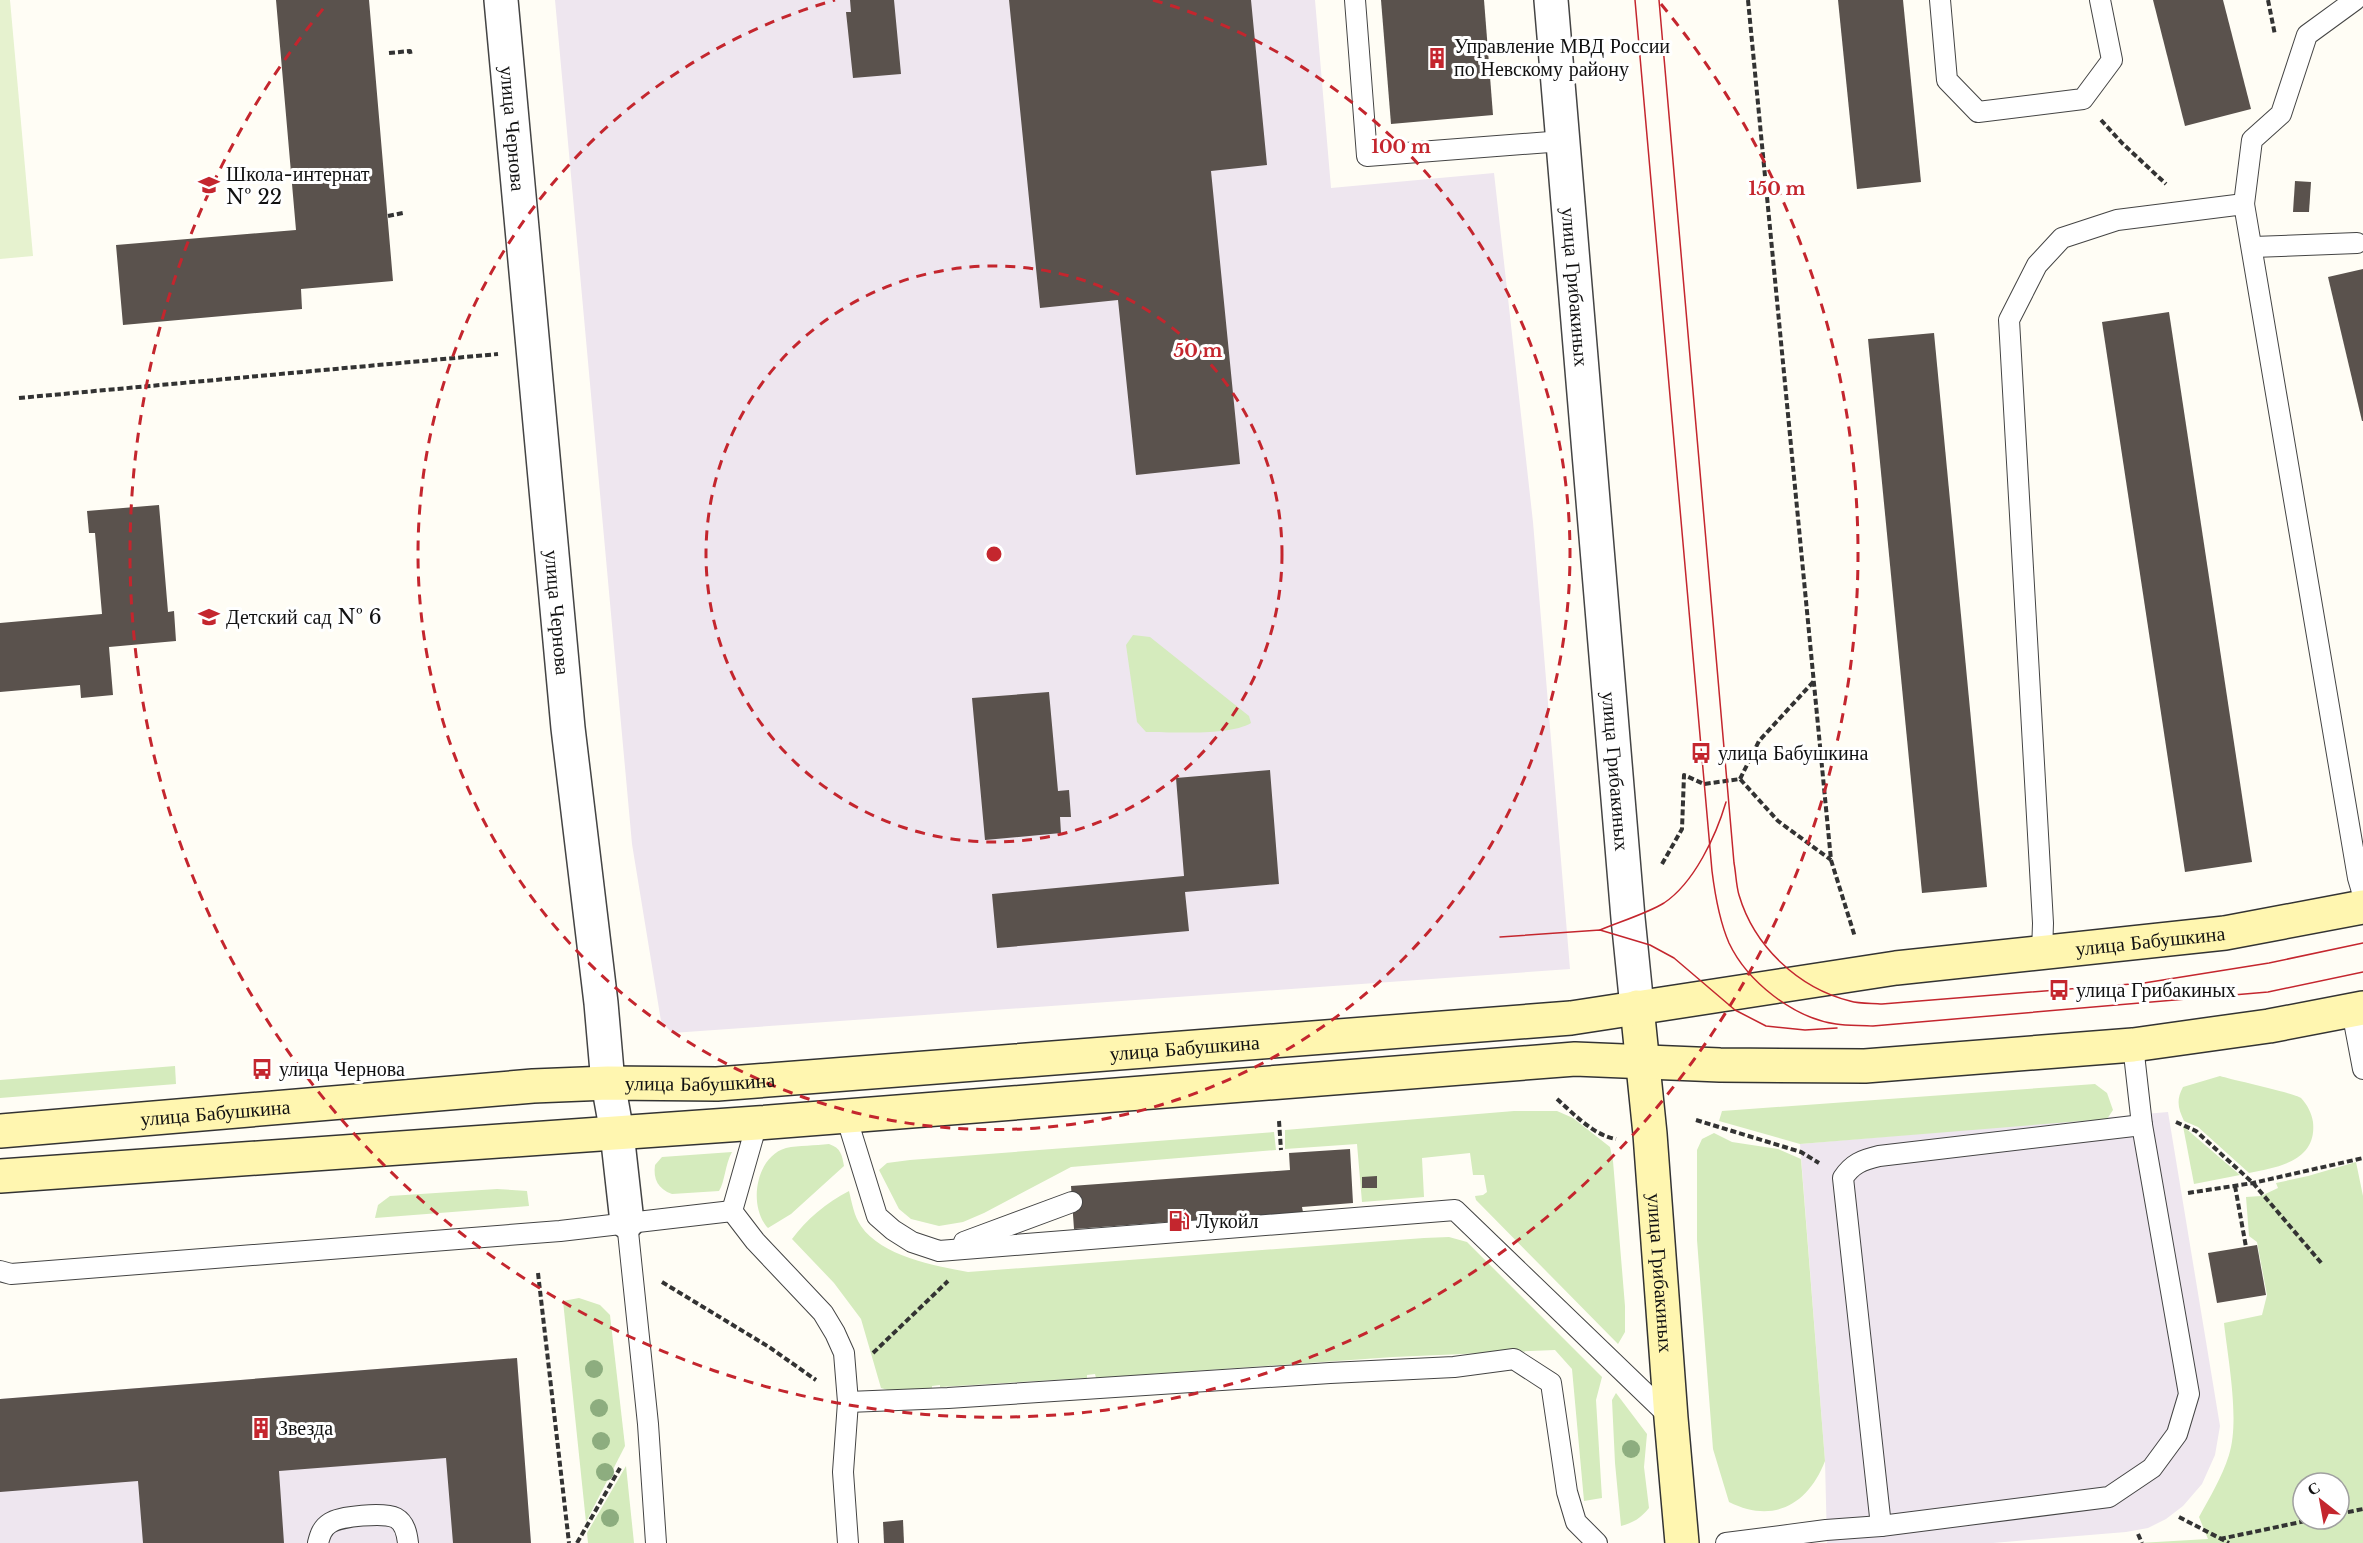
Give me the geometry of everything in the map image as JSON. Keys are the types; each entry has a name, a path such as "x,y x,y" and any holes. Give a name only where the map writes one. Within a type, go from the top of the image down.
{"main road":[{"name":"улица Бабушкина","path":"0,1131 533,1086 608,1083 717,1084 1571,1018 1896,968 2225,933 2363,907"},
{"name":"улица Грибакиных","path":"1637,1007 1650,1134 1682,1543"},
{"name":"улица Бабушкина","path":"0,1176 757,1123 1575,1059 1642,1063 1865,1066 2133,1045 2269,1026 2357,1010"}],"street":[{"name":"улица Чернова","path":"501,0 565,694 601,1003 608,1083 617,1133 627,1222"},
{"name":"улица Грибакиных","path":"1551,0 1637,1007"}],"lane":[{"path":"1355,0 1367,156 1563,141"},
{"path":"1940,0 1947,80 1978,112 2083,99 2112,60 2100,0"},
{"path":"2355,0 2307,35 2281,114 2252,140 2244,204 2358,878 2363,895"},
{"path":"2042,952 2042,911 2009,320 2037,265 2062,238 2117,220 2244,204"},
{"path":"2253,247 2357,243"},
{"path":"2357,1010 2363,1069"},
{"path":"1726,1543 1826,1530 1881,1527 2109,1497 2152,1468 2177,1434 2189,1394 2142,1125 2133,1045"},
{"path":"846,1116 877,1216 912,1242 939,1251 1271,1219 1455,1210 1671,1418"},
{"path":"732,1211 757,1123"},
{"path":"1881,1527 1843,1178 1849,1168 1862,1160 1879,1156 2142,1125"},
{"path":"939,1251 1072,1202"},
{"path":"0,1271 11,1274 560,1231 732,1211"},
{"path":"732,1211 755,1241 823,1313 844,1353 848,1402 843,1472 848,1543"},
{"path":"627,1222 648,1424 656,1543"},
{"path":"848,1402 948,1398 1330,1372 1454,1367 1514,1359 1551,1383 1568,1492 1576,1522 1597,1543"},
{"path":"318,1543 320,1534 327,1524 338,1518 386,1515 397,1518 404,1527 408,1543"}],"path":[{"path":"1748,0 1831,860 1855,937"},
{"path":"389,53 410,51 411,56"},
{"path":"2083,99 2122,143 2192,211"},
{"path":"388,216 403,213"},
{"path":"19,398 498,354"},
{"path":"1740,779 1759,741 1814,681"},
{"path":"1662,870 1663,860 1682,829 1684,775 1704,784 1740,779"},
{"path":"1740,779 1778,821 1831,860"},
{"path":"1557,1099 1592,1128 1606,1137 1618,1139"},
{"path":"1696,1120 1801,1152 1843,1178"},
{"path":"1279,1121 1281,1150"},
{"path":"2176,1122 2196,1131 2253,1183 2323,1265"},
{"path":"2188,1193 2253,1183 2363,1158"},
{"path":"2235,1186 2246,1246"},
{"path":"868,1358 959,1270 974,1248"},
{"path":"631,1263 769,1347 848,1402"},
{"path":"538,1273 569,1543"},
{"path":"577,1543 648,1424"},
{"path":"2179,1517 2229,1543"},
{"path":"2220,1539 2291,1524"},
{"path":"2138,1534 2142,1543"}],"shaded area":[{"path":"555,0 1315,0 1331,188 1494,173 1533,522 1570,969 672,1033 661,1021 632,844"},
{"path":"2168,1112 2220,1426 2215,1455 2202,1484 2183,1506 2166,1519 2148,1528 2126,1532 1993,1543 1827,1543 1825,1461 1800,1144"},
{"name":"Звезда","path":"517,1358 531,1543 0,1543 0,1399"}],"green space":[{"path":"0,0 10,0 33,256 0,259"},
{"path":"1133,635 1150,637 1249,716 1251,723 1215,732 1146,732 1137,722 1126,645"},
{"path":"175,1066 176,1084 0,1098 0,1080"},
{"path":"2220,1076 2301,1098 2309,1109 2313,1122 2313,1135 2309,1146 2294,1160 2283,1165 2249,1173 2198,1127 2184,1121 2180,1112 2179,1096 2183,1087"},
{"path":"2095,1084 2107,1093 2113,1110 2107,1119 1800,1144 1719,1121 1722,1111"},
{"path":"1514,1111 1557,1111 1573,1118 1610,1147 1625,1306 1625,1332 1618,1344 1476,1200 1475,1196 1487,1192 1484,1175 1473,1175 1470,1153 1422,1158 1424,1197 1362,1202 1357,1144 1285,1149 1285,1130"},
{"path":"2183,1126 2240,1175 2194,1184"},
{"path":"1274,1132 1276,1150 1071,1167 984,1213 963,1222 939,1226 911,1219 899,1209 879,1170 887,1163 910,1160"},
{"path":"1714,1133 1732,1142 1778,1149 1801,1159 1825,1461 1818,1476 1799,1499 1774,1510 1760,1511 1729,1502 1713,1449 1697,1240 1697,1150 1702,1139"},
{"path":"829,1144 840,1152 844,1166 791,1214 768,1228 758,1208 757,1196 761,1172 767,1161 786,1148"},
{"path":"732,1152 719,1191 672,1194 663,1189 656,1179 655,1165 662,1157"},
{"path":"2356,1162 2363,1196 2363,1543 2139,1543 2208,1539 2199,1517 2216,1487 2232,1441 2232,1390 2224,1323 2262,1315 2267,1295 2257,1242 2249,1236 2246,1197 2261,1196 2278,1188 2276,1183"},
{"path":"497,1189 527,1191 529,1206 375,1218 378,1205 390,1196"},
{"path":"849,1191 861,1226 882,1245 910,1258 968,1272 1424,1238 1449,1237 1467,1242 1602,1377 1596,1400 1602,1498 1584,1501 1572,1369 1555,1350 1393,1357 1096,1378 1095,1374 1087,1375 1087,1378 940,1387 940,1385 932,1386 932,1388 891,1391 881,1388 861,1319 834,1283 792,1239 818,1212"},
{"path":"579,1298 600,1305 610,1315 625,1446 586,1522 563,1301"},
{"path":"1616,1393 1647,1434 1644,1467 1649,1508 1636,1520 1621,1526 1612,1400"},
{"path":"626,1466 634,1543 588,1543 587,1533"}],"building":[{"path":"276,0 369,0 393,281 301,289 302,309 123,325 116,245 296,230"},
{"path":"850,0 894,0 901,74 853,78 846,12 851,12"},
{"path":"1009,0 1251,0 1267,165 1211,171 1240,464 1136,475 1118,300 1040,308"},
{"name":"Управление МВД России по Невскому району","path":"1381,0 1484,0 1493,115 1391,124"},
{"path":"1838,0 1903,0 1921,182 1857,189"},
{"path":"2153,0 2223,0 2251,109 2185,126"},
{"path":"2295,181 2311,182 2309,212 2293,212"},
{"path":"2363,269 2363,421 2362,421 2328,277"},
{"path":"2169,312 2252,862 2185,872 2102,322"},
{"path":"1934,333 1987,887 1922,893 1868,339"},
{"path":"159,505 168,612 174,611 176,641 109,647 113,695 81,698 80,685 0,692 0,623 102,614 95,533 89,533 87,511"},
{"path":"1049,692 1058,791 1069,790 1071,817 1060,817 1061,833 985,840 972,698"},
{"path":"1270,770 1279,884 1185,892 1189,931 997,948 992,894 1184,876 1176,778"},
{"path":"1350,1149 1353,1203 1302,1207 1303,1212 1074,1229 1071,1186 1290,1170 1289,1153"},
{"path":"1377,1176 1377,1188 1362,1188 1362,1177"},
{"path":"2257,1245 2266,1295 2217,1303 2208,1253"},
{"name":"Звезда","path":"517,1358 531,1543 453,1543 446,1458 279,1471 284,1543 143,1543 138,1481 0,1492 0,1399"},
{"path":"903,1520 904,1543 884,1543 883,1522"}],"tram line":[{"path":"1635,0 1712,871 1716,898 1729,943 1747,971 1773,996 1804,1014 1836,1024 1873,1026 2268,992 2363,972"},
{"path":"1659,0 1734,863 1738,891 1746,914 1767,948 1796,975 1831,995 1850,1001 1882,1004 2144,983 2269,963 2363,943"},
{"path":"1600,930 1664,903 1685,884 1710,844 1726,802"},
{"path":"1500,937 1600,930 1650,945 1674,958 1735,1010 1766,1026 1805,1030 1837,1028"}],"place":[{"name":"Управление МВД России по Невскому району","path":"1437,58"},
{"name":"Школа-интернат № 22","path":"209,185"},
{"name":"Детский сад № 6","path":"209,617"},
{"name":"улица Бабушкина","path":"1701,753"},
{"name":"улица Грибакиных","path":"2059,990"},
{"name":"улица Чернова","path":"262,1069"},
{"name":"Лукойл","path":"1179,1221"},
{"name":"Звезда","path":"261,1428"}]}
